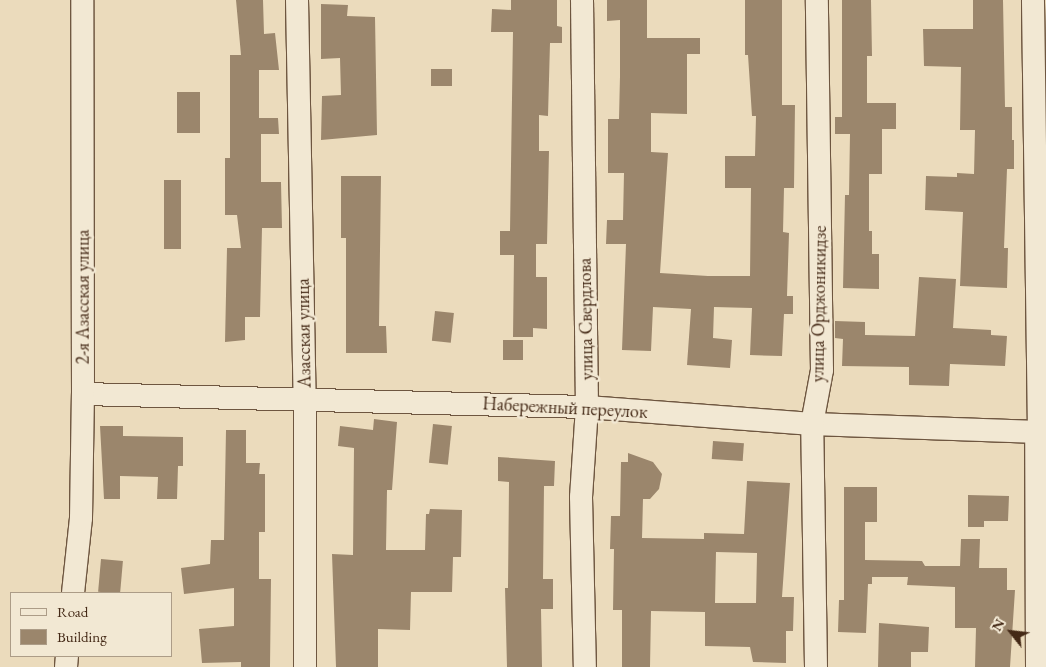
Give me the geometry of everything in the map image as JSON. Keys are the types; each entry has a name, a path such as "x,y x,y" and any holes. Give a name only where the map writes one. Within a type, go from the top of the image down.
{"street":[{"name":"2-я Азасская улица","path":"74,592 81,518 83,394 82,0"},
{"name":"Азасская улица","path":"297,0 305,399 305,667"},
{"name":"улица Свердлова","path":"582,0 587,407 581,497 585,667"},
{"name":"улица Орджоникидзе","path":"816,667 812,424 822,370 817,0"},
{"path":"1033,0 1042,433 1040,667"},
{"name":"Набережный переулок","path":"83,394 587,407 812,424 1042,433"}],"building":[{"path":"236,0 263,0 264,34 275,33 279,70 259,70 259,118 278,118 279,134 261,134 261,182 281,182 282,228 262,228 260,317 245,317 245,340 225,342 227,248 241,248 237,215 225,215 225,158 230,158 230,55 241,55"},
{"path":"511,0 557,0 557,26 562,27 562,43 550,43 548,116 539,115 539,151 549,151 547,244 536,244 536,277 547,277 547,329 533,328 533,337 513,337 514,255 500,255 500,231 510,231 513,32 491,32 492,9 511,10"},
{"path":"607,0 647,0 647,38 700,38 700,54 687,54 687,114 651,113 651,152 668,153 660,273 750,276 751,188 725,188 725,156 755,156 756,116 752,116 748,55 745,55 745,0 782,0 782,105 795,105 794,188 784,188 783,232 789,233 787,296 793,296 793,314 784,314 782,356 750,355 752,308 714,307 713,338 732,340 730,368 687,365 691,309 653,307 651,351 622,350 626,244 606,244 607,220 623,220 624,173 608,173 608,119 619,119 620,20 607,21"},
{"path":"842,0 871,0 872,56 867,56 867,103 896,103 896,129 882,129 882,174 869,174 869,231 872,231 872,254 879,254 879,289 843,288 845,195 849,195 850,134 835,134 835,117 842,117"},
{"path":"973,0 1003,0 1005,107 1012,107 1012,140 1014,140 1014,169 1007,169 1004,248 1008,248 1007,288 960,286 963,212 925,210 926,176 957,177 957,173 974,174 975,130 960,130 961,67 924,66 923,29 973,29"},
{"path":"321,4 348,5 347,16 375,17 377,135 321,140 322,96 341,95 340,58 321,59"},
{"path":"431,69 452,69 452,86 431,86"},
{"path":"177,92 200,92 200,133 177,133"},
{"path":"341,176 381,176 379,326 386,326 387,353 346,353 346,238 341,238"},
{"path":"164,180 181,180 181,249 164,249"},
{"path":"919,277 956,279 953,328 991,330 991,335 1007,336 1005,366 950,364 949,386 909,385 909,367 842,366 843,339 835,338 835,321 865,322 865,335 915,336"},
{"path":"435,311 454,313 451,343 432,341"},
{"path":"503,340 523,340 523,360 503,360"},
{"path":"374,419 397,422 392,490 387,490 386,550 425,550 426,514 429,514 430,509 462,510 461,557 453,557 452,592 411,592 410,630 378,629 378,667 336,667 332,554 353,555 354,448 338,446 340,426 373,430"},
{"path":"433,424 452,426 448,465 429,463"},
{"path":"100,426 123,426 123,436 183,437 183,466 178,466 177,499 157,499 158,477 120,476 120,499 104,499"},
{"path":"226,430 246,430 246,463 260,463 259,474 265,474 265,532 259,532 259,579 271,579 270,667 241,667 241,662 202,663 199,629 234,626 234,588 184,594 181,568 210,564 211,540 224,540"},
{"path":"713,441 744,443 743,461 712,459"},
{"path":"628,453 653,462 662,474 659,489 650,499 643,499 642,538 704,539 704,533 744,534 747,481 790,483 782,597 794,597 793,631 786,631 786,663 753,662 750,647 705,646 705,612 651,611 650,667 622,667 622,610 613,610 614,549 610,549 611,516 620,516 621,462 628,462","holes":["716,552 757,553 756,603 715,603"]},
{"path":"498,457 555,461 554,486 544,486 543,579 553,579 553,609 541,609 542,667 507,667 505,588 508,588 509,482 498,481"},
{"path":"844,487 877,487 877,522 865,522 865,560 922,561 925,566 960,566 961,539 980,539 979,568 1007,568 1007,590 1015,590 1010,667 975,667 976,628 955,628 955,587 907,585 908,577 872,577 872,584 868,584 866,633 838,632 839,600 844,600"},
{"path":"968,495 1009,496 1008,521 984,521 984,527 968,527"},
{"path":"101,559 123,561 120,592 98,592"},
{"path":"879,623 929,627 928,652 911,652 911,667 878,667"}]}
